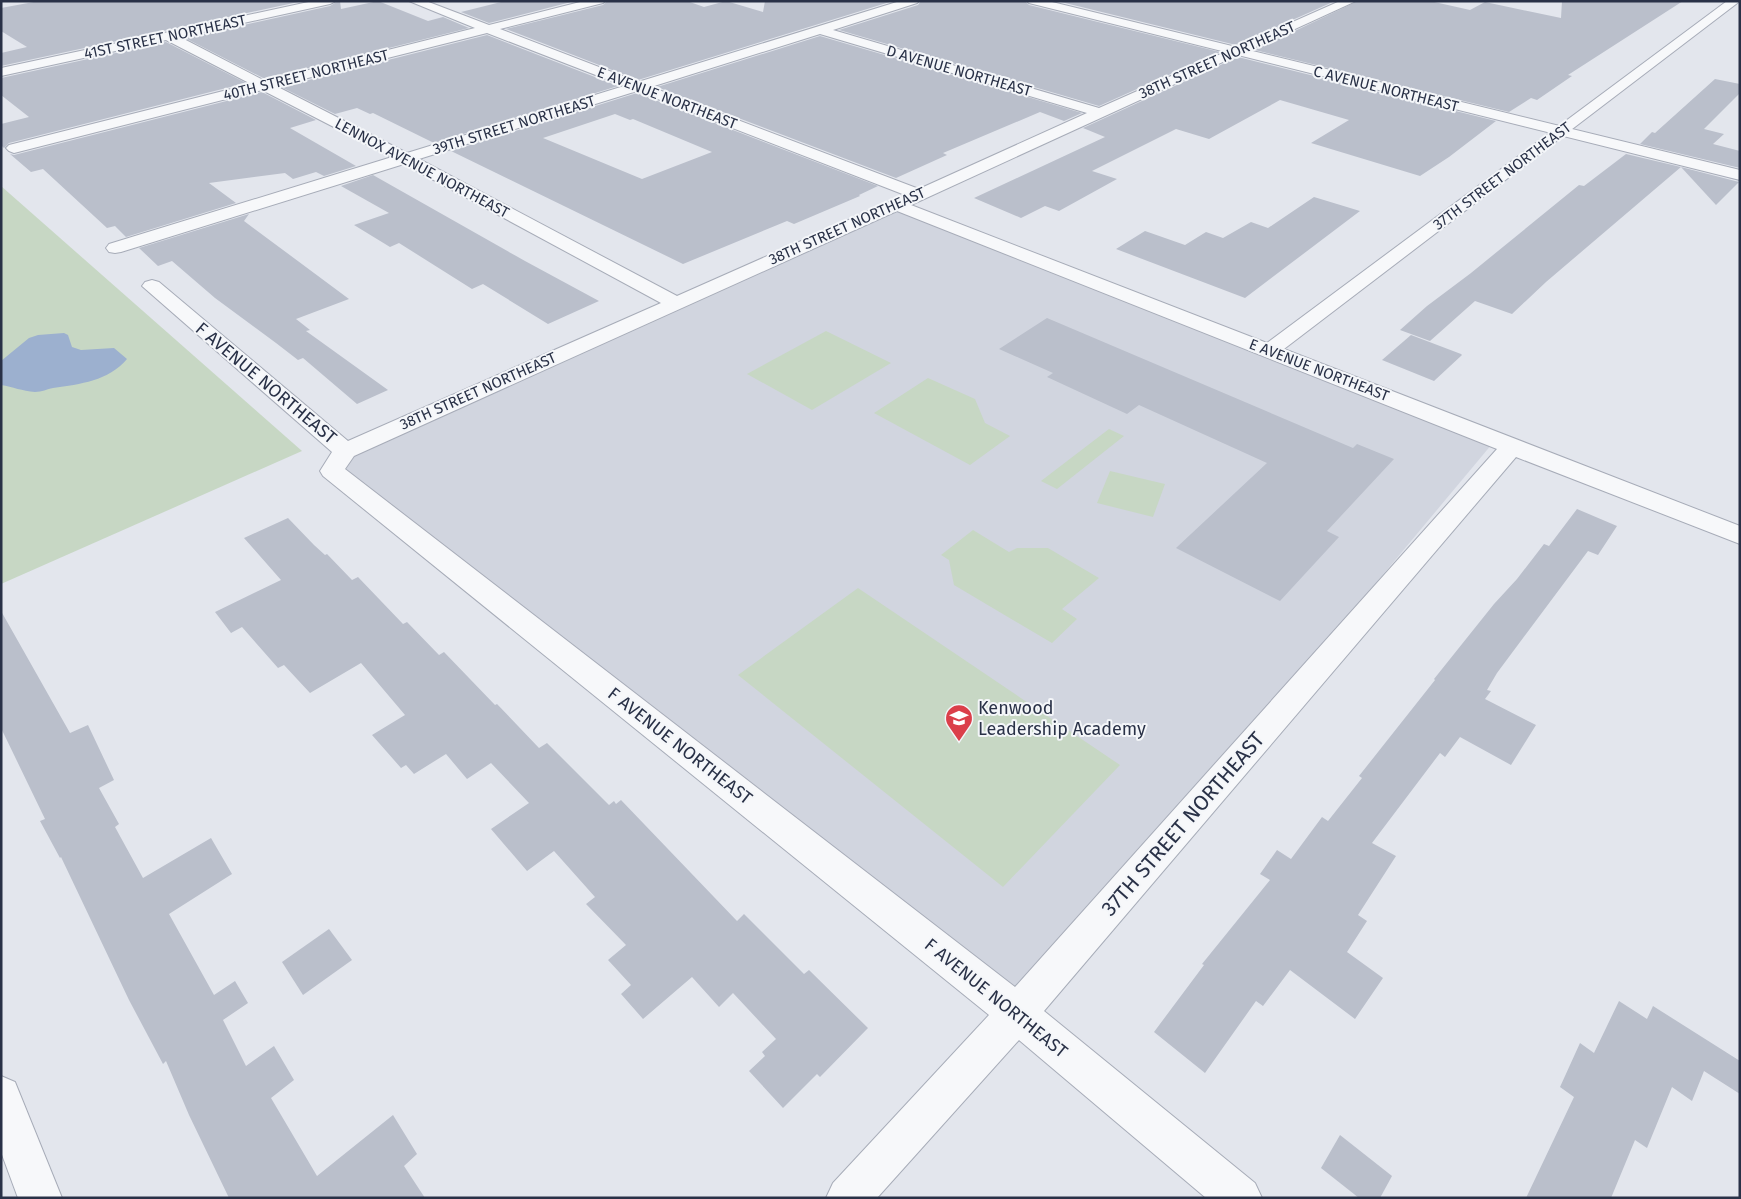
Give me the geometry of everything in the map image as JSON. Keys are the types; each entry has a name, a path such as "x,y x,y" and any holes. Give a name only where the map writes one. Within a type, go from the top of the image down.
{"street":[{"name":"41ST STREET NORTHEAST","path":"1,72 330,1"},
{"name":"E AVENUE NORTHEAST","path":"415,1 918,194"},
{"name":"40TH STREET NORTHEAST","path":"14,148 598,1"},
{"name":"39TH STREET NORTHEAST","path":"115,248 913,1"},
{"name":"C AVENUE NORTHEAST","path":"1033,1 1740,175"},
{"name":"37TH STREET NORTHEAST","path":"1269,351 1735,1"},
{"path":"1312,3 1343,4"},
{"name":"38TH STREET NORTHEAST","path":"345,451 897,205 1098,112 1343,4"},
{"name":"D AVENUE NORTHEAST","path":"820,30 1098,112"},
{"name":"LENNOX AVENUE NORTHEAST","path":"168,36 405,158 675,303"},
{"name":"E AVENUE NORTHEAST","path":"897,205 1740,536"},
{"name":"F AVENUE NORTHEAST","path":"152,286 345,451 332,471 1017,1013 1240,1198"},
{"name":"37TH STREET NORTHEAST","path":"848,1198 1017,1013 1513,446"},
{"path":"1,1096 40,1198"}],"shaded area":[{"name":"Kenwood Leadership Academy","path":"897,205 1492,444 1017,1013 332,471 345,451"}],"green space":[{"path":"1,186 302,451 1,584"},
{"path":"826,331 891,363 812,410 747,374"},
{"path":"928,378 975,399 985,423 1010,436 970,465 874,413"},
{"path":"1109,429 1124,436 1057,489 1041,481"},
{"path":"1110,471 1165,484 1153,517 1097,503"},
{"path":"973,530 1009,552 1017,548 1048,548 1099,578 1062,609 1077,619 1052,643 954,585 949,560 941,555"},
{"path":"858,588 1120,765 1003,887 738,675"}],"water":[{"path":"64,333 68,335 72,347 81,350 114,348 127,359 103,377 84,383 40,392 1,385 1,361 29,338 38,335"}],"building":[{"path":"39,1 303,1 1,66 1,53 27,47 1,31 1,8"},
{"path":"340,1 341,9 378,1 428,21 443,17 469,28 265,79 185,38 330,6"},
{"path":"505,1 575,1 489,23 461,12"},
{"path":"607,1 687,1 704,7 726,1 763,12 765,1 893,1 638,80 506,29 603,5"},
{"path":"921,1 1025,1 1029,5 1220,52 1099,106 839,30 918,5"},
{"path":"1057,1 1335,1 1236,45"},
{"path":"1358,1 1430,1 1470,10 1485,2 1561,18 1562,1 1683,1 1568,75 1572,76 1537,100 1531,98 1509,112 1255,50"},
{"path":"487,35 618,86 434,143 373,113 370,114 357,108 335,114 281,87"},
{"path":"820,36 1082,113 1064,121 1040,112 943,153 947,155 896,178 657,87"},
{"path":"166,42 246,83 9,143 4,148 1,145 1,124 29,117 1,95 1,78"},
{"path":"1238,57 1496,121 1449,157 1420,176 1311,143 1349,120 1280,100 1209,139 1176,129 1092,171 1117,179 1059,211 1045,206 1021,218 974,198 1105,137 1083,128"},
{"path":"1715,79 1740,84 1740,93 1704,129 1724,134 1713,144 1740,151 1740,168 1640,144 1652,132 1655,133"},
{"path":"262,92 316,120 290,128 356,166 324,176 316,172 293,179 285,173 209,183 236,203 126,237 115,226 107,228 43,169 31,172 10,154 14,155"},
{"path":"637,93 878,186 860,196 794,224 787,221 683,264 451,151","holes":["615,114 630,120 633,119 712,152 642,179 543,138"]},
{"path":"1626,154 1681,167 1546,282 1512,314 1475,301 1430,341 1400,330 1427,306 1471,273 1579,185 1584,186"},
{"path":"1681,167 1739,182 1716,205"},
{"path":"373,175 599,301 548,324 483,284 472,289 399,243 390,247 354,225 389,213 341,186"},
{"path":"1314,197 1360,211 1245,298 1116,249 1145,231 1185,245 1206,232 1223,238 1251,222 1268,228"},
{"path":"249,214 244,221 349,299 296,319 310,330 306,331 388,390 357,404 303,358 298,360 215,298 172,261 158,266 139,248"},
{"path":"1047,318 1353,448 1357,444 1394,459 1327,531 1339,537 1280,601 1176,548 1267,463 1139,405 1127,414 1047,377 1053,373 999,349"},
{"path":"1411,335 1462,355 1434,381 1382,360"},
{"path":"1577,509 1617,526 1598,555 1588,551 1497,673 1487,690 1491,691 1485,699 1536,725 1511,765 1460,737 1445,757 1440,753 1372,843 1396,856 1358,915 1367,921 1347,952 1383,978 1355,1019 1290,970 1263,1006 1256,1001 1205,1073 1154,1032 1204,965 1202,964 1270,880 1260,874 1277,850 1291,859 1322,817 1328,821 1362,778 1359,776 1434,679 1544,544 1549,546"},
{"path":"288,518 352,580 358,577 403,624 407,622 439,655 444,652 539,748 547,743 609,805 614,801 616,804 621,800 737,921 744,914 804,974 809,970 868,1028 820,1077 817,1074 783,1108 749,1071 765,1056 762,1052 776,1039 733,993 719,1007 692,977 643,1019 621,994 631,985 608,960 626,945 586,904 595,897 554,851 527,871 491,829 529,803 491,763 467,779 446,754 414,774 406,765 401,768 372,735 405,715 361,663 310,693 284,665 278,668 242,627 231,633 215,612 281,580 244,538"},
{"path":"1,611 70,733 88,725 114,780 99,788 119,824 115,827 143,878 211,838 232,874 169,914 214,995 235,981 248,1003 223,1020 246,1066 274,1046 294,1080 271,1098 317,1176 393,1115 417,1154 404,1166 425,1198 229,1198 189,1115 166,1061 163,1064 129,1000 61,857 40,821 45,819 1,728"},
{"path":"329,929 352,960 303,995 282,962"},
{"path":"1619,1001 1647,1019 1653,1006 1740,1061 1740,1094 1704,1071 1692,1101 1672,1087 1647,1148 1635,1140 1611,1198 1526,1198 1574,1097 1560,1087 1580,1043 1594,1053"},
{"path":"1340,1135 1392,1176 1380,1198 1359,1198 1321,1168"}],"place":[{"name":"Kenwood Leadership Academy","path":"959,742"}]}
